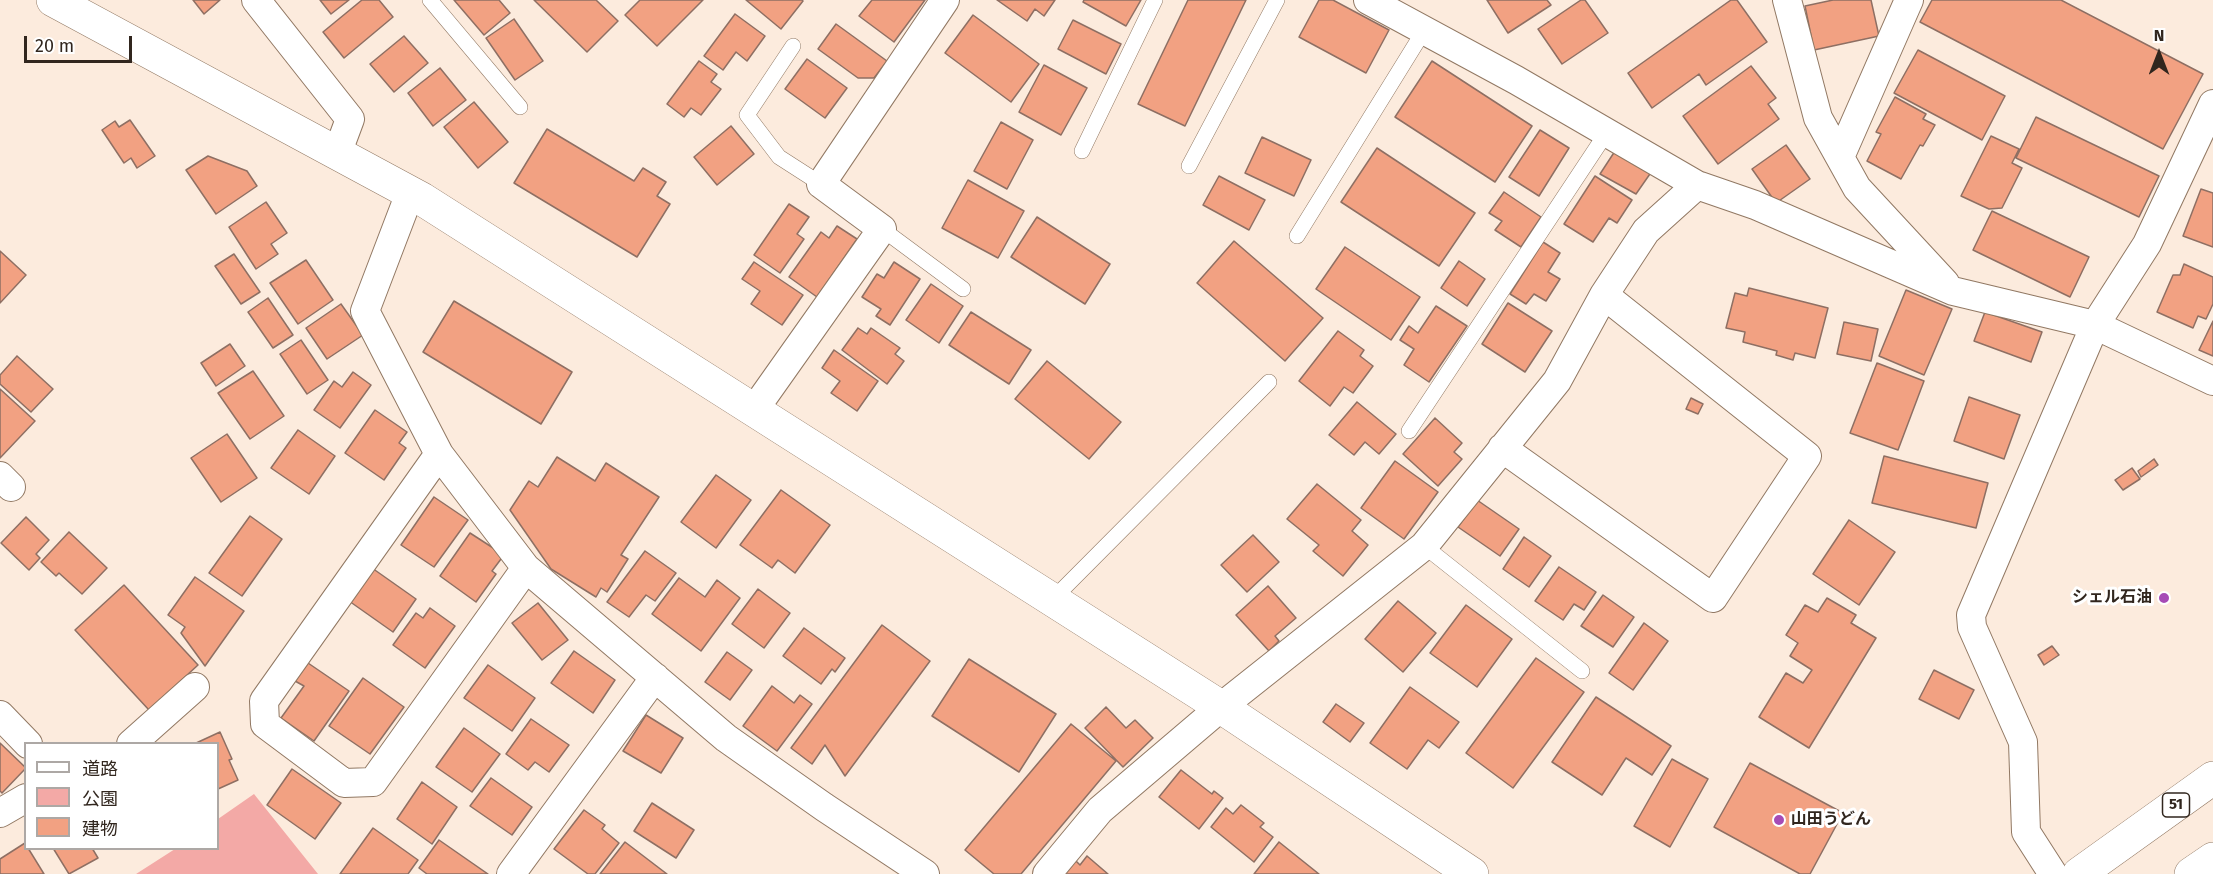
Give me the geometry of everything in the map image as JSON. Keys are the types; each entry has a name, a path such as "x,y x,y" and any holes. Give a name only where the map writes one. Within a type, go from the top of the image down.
{"main road":[{"path":"53,0 410,193 1221,707 1472,874"},
{"name":"51","path":"2079,874 2213,778"},
{"path":"2191,874 2213,859"}],"street":[{"path":"256,0 350,119 337,154"},
{"path":"754,410 882,229 821,184 945,0"},
{"path":"1368,0 1425,29 1697,184 1755,205 1953,291 2095,325 2213,381"},
{"path":"1787,0 1818,118 1857,188 1953,291"},
{"path":"1840,157 1909,0"},
{"path":"2053,874 2026,832 2023,742 1972,627 1971,615 2095,325 2147,244 2213,104"},
{"path":"1047,874 1100,810 1221,707 1424,546 1557,381 1604,295 1646,231 1697,184"},
{"path":"410,193 365,311 439,454 526,568 726,738 925,874"},
{"path":"1502,448 1713,598 1807,456 1604,295"},
{"path":"439,454 264,701 265,724 344,783 373,782 526,568"},
{"path":"511,874 655,677"},
{"path":"133,742 195,687"},
{"path":"0,715 26,742"},
{"path":"0,813 24,799"}],"lane":[{"path":"430,0 520,107"},
{"path":"1082,151 1155,0"},
{"path":"1189,166 1277,0"},
{"path":"1297,236 1425,29"},
{"path":"793,46 747,115 779,157 821,184"},
{"path":"1409,431 1607,132"},
{"path":"882,229 963,289"},
{"path":"1052,600 1269,382"},
{"path":"1424,546 1582,671"}],"green space":[{"path":"254,794 318,874 136,874 173,850 219,850 219,818"}],"building":[{"path":"193,0 220,0 204,14"},
{"path":"320,0 349,0 331,14"},
{"path":"362,0 379,0 393,17 344,58 323,32"},
{"path":"454,0 499,0 510,13 484,35"},
{"path":"534,0 596,0 618,21 587,52"},
{"path":"640,0 703,0 657,46 625,15"},
{"path":"746,0 802,0 803,1 781,29"},
{"path":"872,0 925,0 894,42 859,16"},
{"path":"997,0 1055,0 1044,16 1035,9 1027,21"},
{"path":"1084,0 1141,0 1126,26 1083,2"},
{"path":"1188,0 1246,0 1185,126 1138,104"},
{"path":"1319,0 1333,0 1389,30 1366,73 1299,37"},
{"path":"1487,0 1547,0 1551,5 1508,33"},
{"path":"1581,0 1585,0 1608,33 1562,64 1538,29"},
{"path":"1731,0 1737,0 1767,42 1706,85 1699,74 1652,108 1628,73"},
{"path":"1833,0 1871,0 1879,36 1814,50 1805,6"},
{"path":"1932,0 2061,0 2203,74 2163,149 1920,22"},
{"path":"735,14 765,36 747,61 736,52 723,70 704,56"},
{"path":"973,15 1039,64 1011,102 945,53"},
{"path":"514,19 543,61 515,80 486,38"},
{"path":"1073,20 1121,44 1106,74 1058,49"},
{"path":"836,24 887,61 874,78 858,78 818,49"},
{"path":"404,36 428,63 394,92 370,64"},
{"path":"1918,50 2005,96 1982,140 1894,93"},
{"path":"807,59 847,88 825,118 785,89"},
{"path":"699,61 717,74 711,82 721,89 701,115 691,108 684,117 667,104"},
{"path":"1432,61 1532,126 1495,182 1395,117"},
{"path":"1044,65 1087,88 1061,135 1019,112"},
{"path":"1751,66 1776,98 1768,104 1779,119 1718,164 1683,116"},
{"path":"440,68 466,100 433,126 408,93"},
{"path":"1895,97 1926,114 1923,119 1935,125 1923,146 1920,145 1901,179 1867,161 1881,134 1876,132"},
{"path":"474,102 508,142 478,168 444,127"},
{"path":"2036,117 2159,176 2139,217 2016,158"},
{"path":"130,120 155,156 137,168 131,158 124,163 102,130 115,121 119,127"},
{"path":"1001,122 1033,140 1007,189 974,171"},
{"path":"731,126 754,154 717,185 694,157"},
{"path":"547,129 634,181 643,168 666,182 657,196 670,204 637,257 514,183"},
{"path":"1540,130 1569,148 1539,196 1509,177"},
{"path":"1991,136 2019,149 2012,163 2022,168 2002,208 1989,209 1961,196"},
{"path":"1262,137 1311,160 1294,196 1245,173"},
{"path":"1786,145 1810,179 1776,203 1752,169"},
{"path":"1377,148 1475,213 1439,266 1341,202"},
{"path":"1617,148 1652,171 1636,194 1600,174"},
{"path":"208,156 247,171 257,186 216,214 186,170"},
{"path":"1219,176 1265,200 1249,230 1203,205"},
{"path":"1595,176 1632,200 1617,223 1609,218 1593,242 1564,224"},
{"path":"968,180 1024,211 998,258 942,228"},
{"path":"2201,189 2213,193 2213,247 2183,236"},
{"path":"1504,192 1541,217 1521,247 1495,230 1502,221 1489,213"},
{"path":"266,202 287,233 271,244 278,254 256,269 229,227"},
{"path":"789,204 809,217 797,234 804,239 780,273 754,255"},
{"path":"1992,211 2089,257 2070,297 1973,250"},
{"path":"1037,217 1110,264 1085,304 1011,257"},
{"path":"837,226 857,239 817,297 789,277 821,232 829,238"},
{"path":"1234,241 1323,318 1285,361 1197,283"},
{"path":"1543,242 1560,253 1548,272 1560,279 1546,301 1534,294 1526,304 1510,294"},
{"path":"1345,247 1420,297 1391,340 1316,289"},
{"path":"0,251 26,275 0,303"},
{"path":"234,254 260,292 241,304 215,266"},
{"path":"306,260 333,300 298,324 270,283"},
{"path":"1459,261 1485,279 1467,306 1441,288"},
{"path":"754,262 803,295 782,325 751,304 760,291 742,279"},
{"path":"894,262 920,279 890,325 876,316 881,309 862,297 877,274 884,278"},
{"path":"2184,264 2213,277 2213,304 2206,319 2198,316 2193,328 2157,312 2173,275 2180,275"},
{"path":"931,284 963,306 939,343 906,320"},
{"path":"1749,288 1828,308 1815,358 1795,353 1793,360 1776,355 1777,351 1743,342 1745,332 1726,328 1735,293 1747,296"},
{"path":"1906,290 1952,309 1924,375 1879,356"},
{"path":"268,298 293,335 273,348 248,312"},
{"path":"454,301 572,372 541,424 423,352"},
{"path":"1508,303 1552,331 1525,372 1482,344"},
{"path":"341,304 363,335 327,359 306,328"},
{"path":"1436,306 1467,326 1429,382 1404,365 1414,349 1400,340 1409,326 1418,333"},
{"path":"971,312 1031,350 1009,384 949,345"},
{"path":"1985,312 2042,332 2031,362 1974,341"},
{"path":"2213,321 2213,356 2199,350"},
{"path":"1844,322 1878,329 1871,361 1837,354"},
{"path":"858,328 867,334 871,328 900,348 895,354 904,361 887,384 842,350"},
{"path":"1338,331 1364,350 1360,356 1373,366 1353,393 1344,387 1330,406 1299,381"},
{"path":"301,340 328,380 307,394 280,354"},
{"path":"230,344 245,366 216,386 201,363"},
{"path":"834,350 878,381 857,411 831,393 840,381 822,368"},
{"path":"17,356 53,389 31,412 0,384 0,375"},
{"path":"1047,361 1121,422 1089,459 1015,399"},
{"path":"1877,363 1924,381 1898,450 1850,433"},
{"path":"253,371 284,416 250,439 218,393"},
{"path":"353,372 371,385 340,428 314,410 334,381 342,387"},
{"path":"0,389 35,421 0,458"},
{"path":"1969,397 2020,415 2004,459 1954,441"},
{"path":"1691,398 1703,404 1698,414 1686,409"},
{"path":"1357,402 1396,434 1379,454 1365,442 1354,455 1329,435"},
{"path":"375,410 407,432 399,443 406,448 384,480 345,453"},
{"path":"1435,418 1462,443 1454,452 1462,459 1438,486 1403,454"},
{"path":"298,430 335,456 309,494 271,468"},
{"path":"227,434 257,478 221,502 191,458"},
{"path":"1884,456 1988,483 1976,528 1872,503"},
{"path":"557,457 595,481 606,463 659,497 621,555 628,559 607,592 601,588 596,597 551,569 510,510 529,481 538,487"},
{"path":"2154,459 2158,465 2141,477 2138,471"},
{"path":"1395,461 1438,492 1404,539 1361,508"},
{"path":"2132,468 2140,479 2123,490 2115,480"},
{"path":"716,475 751,500 716,548 681,522"},
{"path":"1317,484 1361,520 1352,531 1368,545 1343,576 1313,551 1319,545 1287,519"},
{"path":"781,490 830,525 795,573 778,560 772,568 740,545"},
{"path":"434,497 468,520 434,567 401,545"},
{"path":"1477,500 1519,529 1500,556 1458,527"},
{"path":"250,516 282,539 242,596 209,573"},
{"path":"26,517 49,540 36,554 40,558 29,570 1,543"},
{"path":"1849,520 1895,552 1859,605 1813,574"},
{"path":"69,532 107,568 82,594 59,573 56,576 41,562"},
{"path":"470,533 504,555 492,571 496,574 476,602 440,576"},
{"path":"1253,535 1279,562 1247,592 1221,565"},
{"path":"1524,537 1551,556 1529,587 1503,569"},
{"path":"645,551 676,573 655,601 646,595 629,617 607,602"},
{"path":"1559,567 1596,592 1584,610 1574,604 1563,620 1535,601"},
{"path":"372,568 416,599 393,632 349,601"},
{"path":"195,577 244,611 205,666 181,633 185,627 168,615"},
{"path":"679,578 705,597 717,580 740,598 701,651 652,614"},
{"path":"124,585 198,665 149,710 75,630"},
{"path":"1268,586 1296,618 1275,636 1279,641 1269,651 1236,615"},
{"path":"758,589 790,613 764,648 732,624"},
{"path":"1603,595 1634,617 1613,647 1581,626"},
{"path":"1827,598 1856,615 1851,623 1876,638 1809,748 1759,717 1786,673 1803,683 1812,670 1790,656 1798,643 1786,635 1805,605 1818,612"},
{"path":"1398,601 1436,633 1403,672 1365,639"},
{"path":"538,603 568,640 542,660 512,623"},
{"path":"1466,605 1512,639 1477,687 1430,653"},
{"path":"430,608 455,626 425,668 393,645 416,613 423,618"},
{"path":"1644,623 1668,641 1633,690 1609,673"},
{"path":"882,625 930,661 845,776 825,745 812,764 791,748"},
{"path":"804,628 845,658 835,672 832,669 821,684 783,656"},
{"path":"2052,646 2059,655 2044,665 2038,655"},
{"path":"574,651 615,680 593,713 551,683"},
{"path":"727,652 752,670 730,700 705,682"},
{"path":"1536,658 1584,692 1513,788 1466,753"},
{"path":"969,659 1056,714 1019,772 932,716"},
{"path":"308,663 349,691 314,741 281,718 304,686 295,681"},
{"path":"488,665 535,698 512,731 464,698"},
{"path":"1934,670 1974,690 1959,719 1919,699"},
{"path":"363,678 404,707 370,754 329,726"},
{"path":"772,686 794,703 800,695 812,704 777,751 743,726"},
{"path":"1410,687 1459,722 1439,748 1428,740 1407,769 1370,743"},
{"path":"1596,697 1671,746 1652,775 1626,758 1602,795 1552,762"},
{"path":"1336,704 1364,723 1350,742 1323,722"},
{"path":"1106,707 1126,728 1135,720 1153,738 1123,767 1085,728"},
{"path":"646,715 683,738 661,773 623,751"},
{"path":"531,719 569,745 549,772 535,762 528,770 506,754"},
{"path":"1071,724 1116,761 1021,874 994,874 965,850"},
{"path":"464,728 500,754 472,792 436,767"},
{"path":"220,732 238,780 219,789 219,742 198,742"},
{"path":"0,743 24,766 24,770 2,793 0,791"},
{"path":"1672,759 1708,779 1670,847 1634,826"},
{"name":"山田うどん","path":"1750,763 1843,813 1810,874 1800,874 1714,827"},
{"path":"292,769 341,803 315,839 267,805"},
{"path":"1181,770 1212,794 1214,791 1223,798 1199,829 1159,797"},
{"path":"491,778 532,807 512,835 470,806"},
{"path":"422,782 457,807 432,844 397,819"},
{"path":"652,803 694,830 676,858 634,831"},
{"path":"1241,805 1264,823 1260,827 1273,837 1254,862 1211,827 1226,808 1233,814"},
{"path":"584,810 605,825 602,829 619,843 595,874 588,874 554,849"},
{"path":"373,828 418,860 408,874 340,874"},
{"path":"439,840 488,874 427,874 419,868"},
{"path":"625,842 667,874 600,874"},
{"path":"1279,842 1319,874 1254,874"},
{"path":"24,844 24,850 29,850 44,874 0,874 0,859"},
{"path":"54,850 93,850 98,858 69,874"},
{"path":"1087,856 1108,874 1063,874 1075,860 1080,865"}],"place":[{"name":"シェル石油","path":"2164,598"},
{"name":"山田うどん","path":"1779,820"}]}
